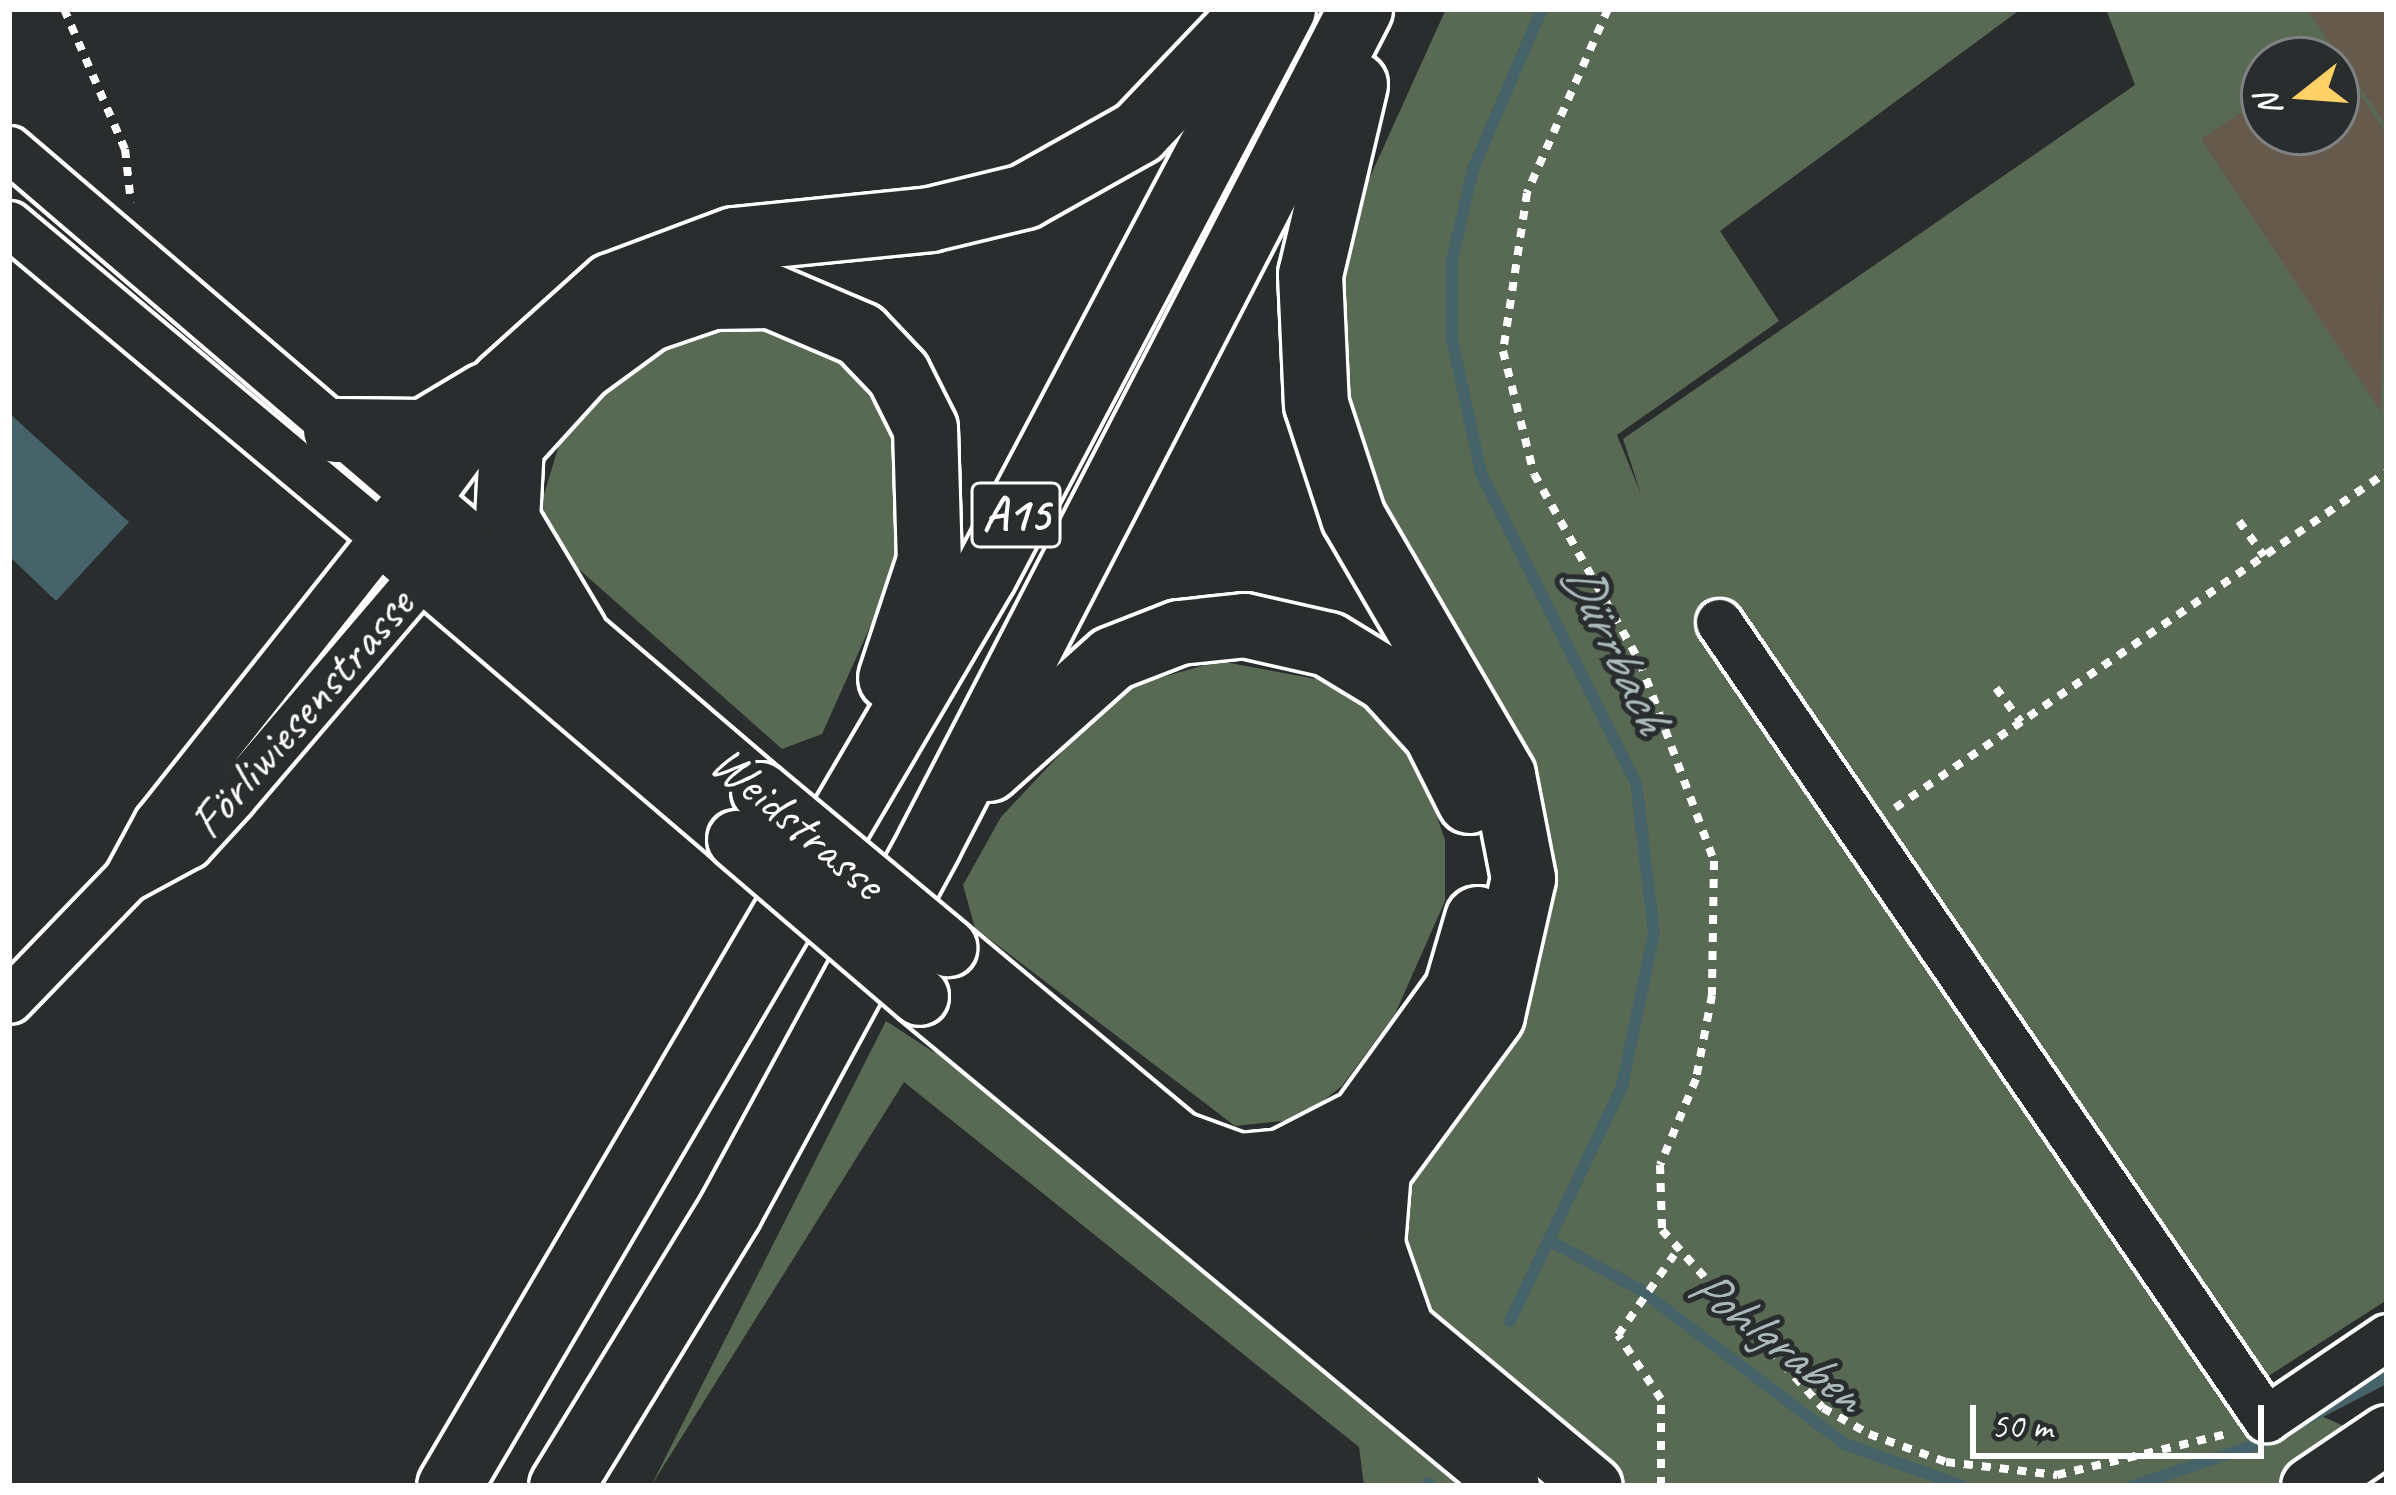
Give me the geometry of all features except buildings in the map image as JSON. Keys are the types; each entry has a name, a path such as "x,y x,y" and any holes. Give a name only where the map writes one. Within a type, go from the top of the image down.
{"highway":[{"path":"335,430 424,430 502,382 588,301 677,254 956,215 1058,182 1161,113 1256,9"},
{"name":"A15","path":"449,1486 984,575 1282,9"},
{"name":"A15","path":"561,1486 730,1210 929,843 1360,9"},
{"path":"1161,1162 1238,1165 1282,1161 1376,1140 1492,1015 1522,878 1503,775 1353,517 1313,382 1316,230 1382,9"},
{"path":"416,532 511,446 605,347 712,297 771,296 826,313 871,343 908,391 934,474 929,560 892,672 781,921"},
{"path":"416,532 502,382"},
{"path":"511,446 507,519 575,633"},
{"path":"929,843 1039,713 1132,648 1244,625 1304,635 1365,664 1449,755 1480,877 1456,990 1344,1208 1296,1236"},
{"path":"1376,1140 1372,1245 1399,1322"}],"main road":[{"name":"Weidstrasse","path":"416,532 575,633 919,996 1161,1162 1296,1236 1593,1486"},
{"name":"Weidstrasse","path":"416,532 748,815 947,947 1329,1336 1510,1486"},
{"path":"1296,1236 1298,1272 1329,1336"},
{"path":"2309,1486 2387,1434"}],"street":[{"name":"Weidstrasse","path":"9,149 335,430 416,532"},
{"path":"9,224 250,429 298,444 416,532"},
{"name":"Förliwiesenstrasse","path":"9,1000 126,879 157,822 416,532"},
{"path":"1719,622 2266,1418 2387,1337"}],"path":[{"path":"64,9 125,149 134,215"},
{"path":"1608,9 1527,193 1503,351 1528,461 1640,662 1714,861 1712,995 1656,1197 1674,1255 1823,1408 1946,1462 2057,1475 2266,1418"},
{"path":"1864,829 2387,472"},
{"path":"2239,521 2264,556"},
{"path":"1996,688 2020,722"},
{"path":"1661,1486 1661,1399 1622,1349 1623,1320 1674,1255"}],"green space":[{"path":"1446,9 2021,9 1720,231 1779,321 1617,435 1641,494 1623,439 2135,85 2106,9 2387,9 2387,1300 2253,1386 2378,1441 2332,1486 1364,1486 1359,1447 904,1082 651,1486 886,1021 932,1051 1178,1143 1372,1245 1517,936 1427,639 1308,314"},
{"path":"697,327 761,327 827,347 894,426 900,560 822,734 782,749 547,541 542,501 569,412 611,369"},
{"path":"1219,661 1327,681 1384,720 1425,782 1445,840 1445,901 1395,1014 1342,1086 1300,1119 1235,1126 975,928 963,885 1001,817 1121,689"}],"water":[{"path":"9,413 129,522 56,601 9,556"}],"waterway":[{"name":"Dürrbach","path":"1510,1321 1622,1086 1654,933 1636,783 1481,473 1452,339 1452,260 1473,169 1542,9"},
{"name":"Pohlgraben","path":"1550,1241 1639,1289 1845,1444 1962,1486"},
{"name":"Pohlgraben","path":"2133,1486 2258,1444 2387,1377"}]}
